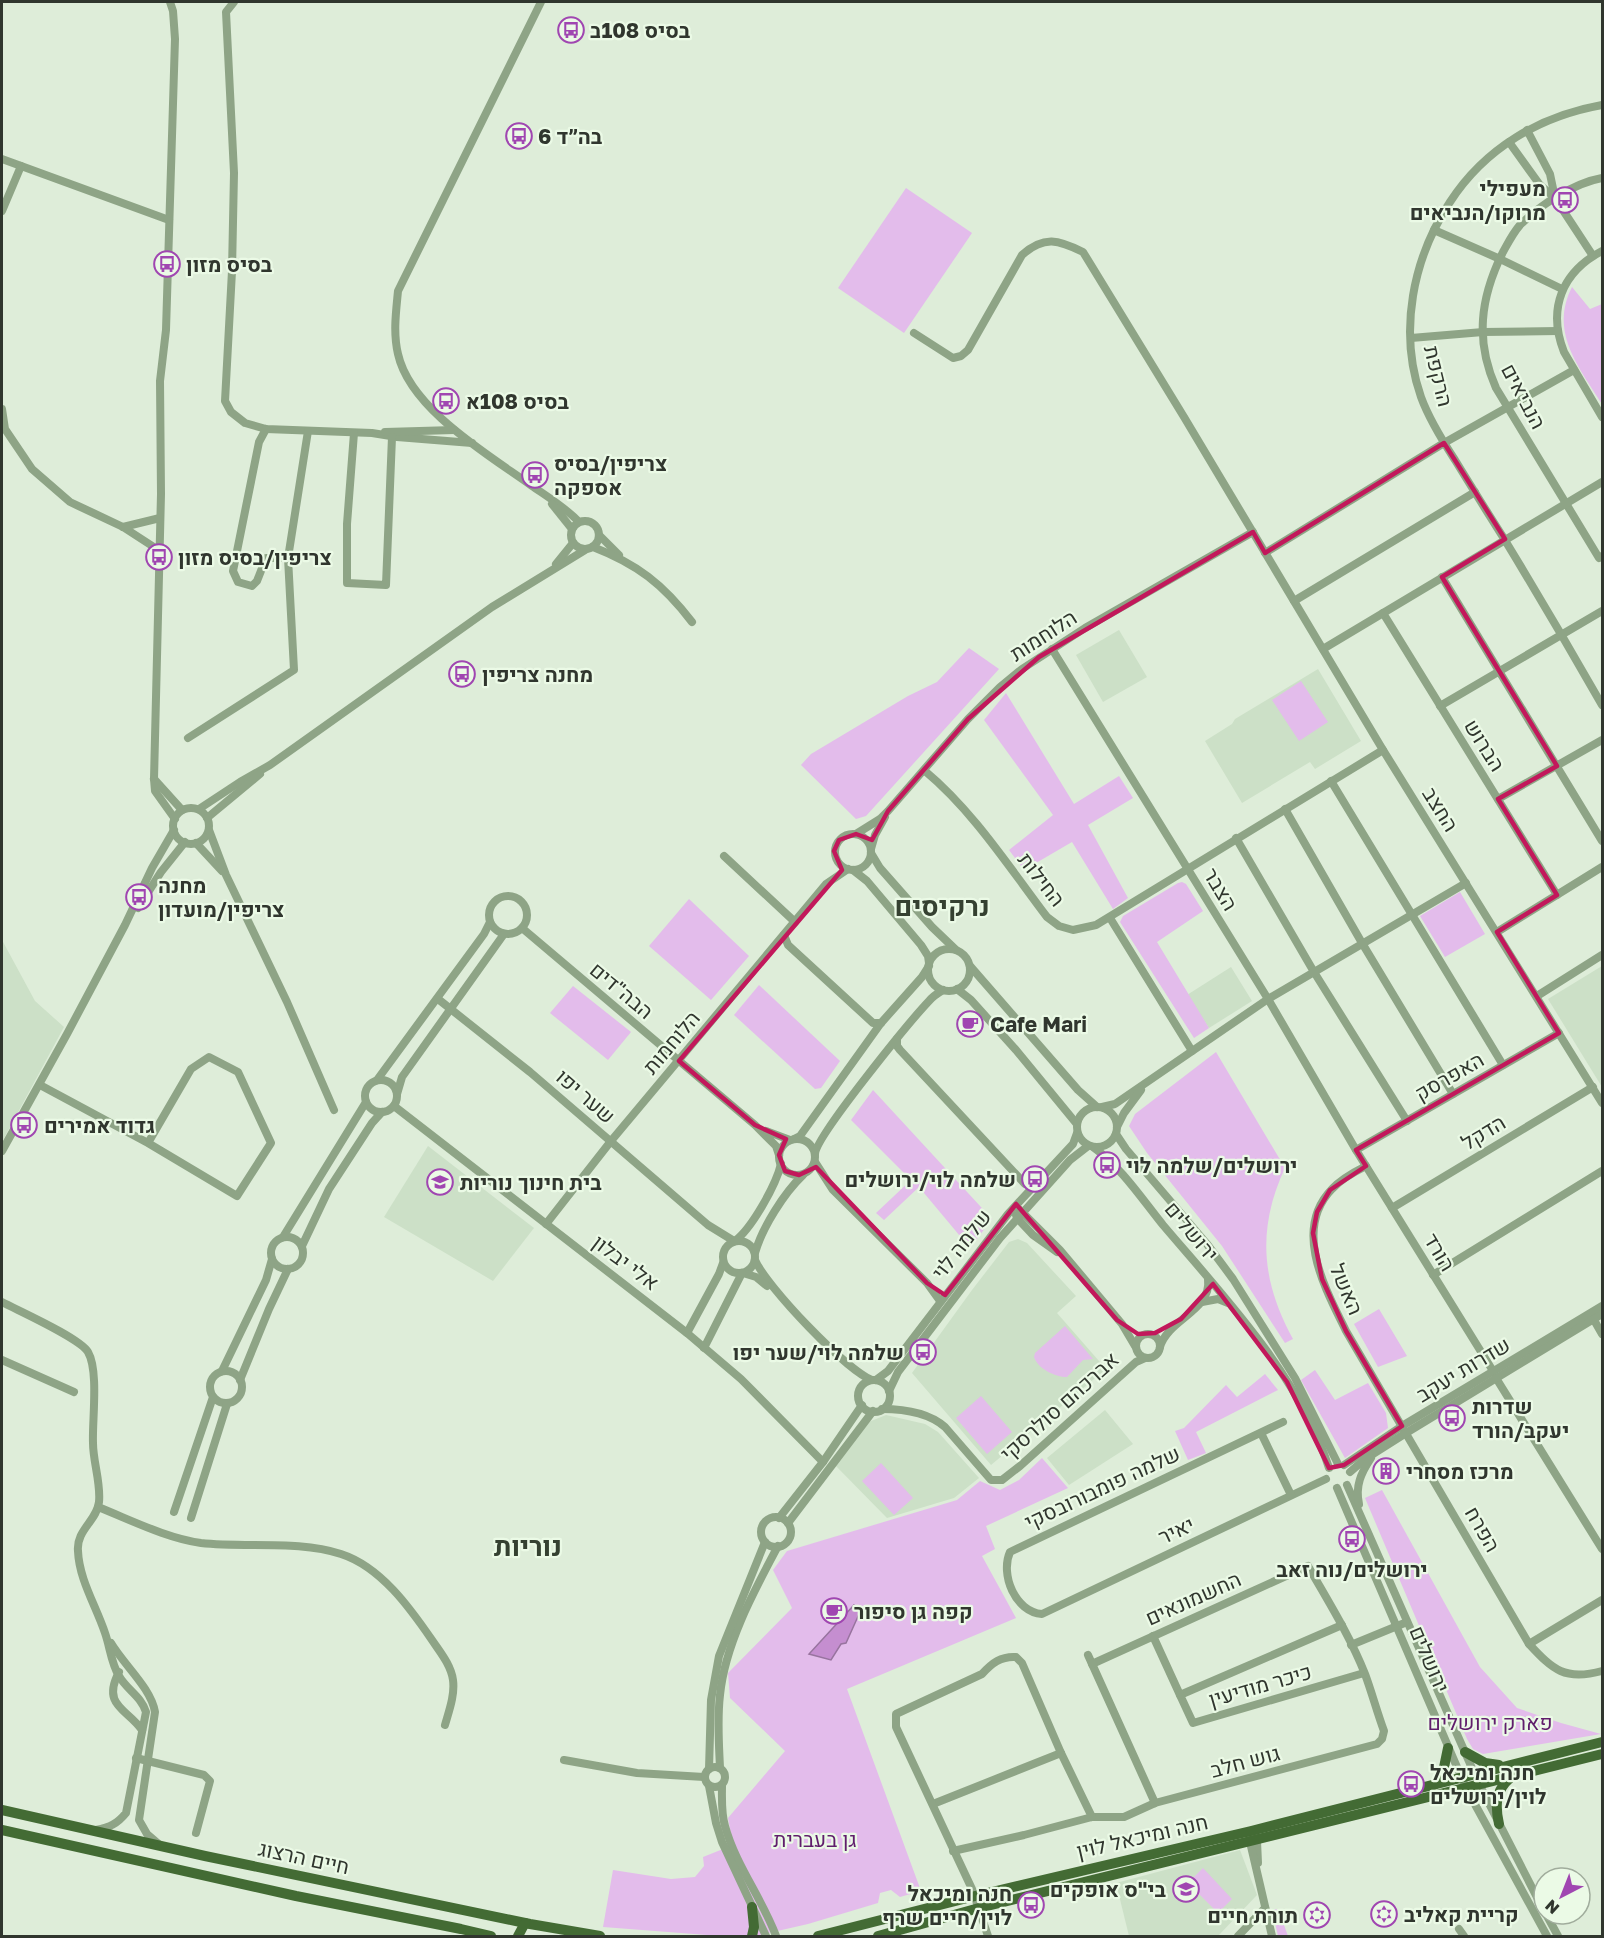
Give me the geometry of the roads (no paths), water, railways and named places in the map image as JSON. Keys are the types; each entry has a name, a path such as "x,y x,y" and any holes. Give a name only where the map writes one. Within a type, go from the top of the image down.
{"main road":[{"path":"1477,1779 1508,1766 1602,1742"},
{"path":"1434,1785 1442,1778 1448,1748"},
{"path":"1465,1752 1485,1763 1508,1766"},
{"path":"1477,1779 1511,1777 1602,1754"},
{"path":"1500,1824 1496,1809 1497,1799 1499,1791 1511,1777"},
{"name":"חנה ומיכאל לוין","path":"878,1936 1477,1779"},
{"name":"חנה ומיכאל לוין","path":"818,1936 975,1896 1252,1838 1434,1785 1463,1783"},
{"name":"חיים הרצוג","path":"2,1810 525,1923 600,1936"},
{"name":"חיים הרצוג","path":"2,1830 296,1896 491,1936"},
{"path":"752,1907 754,1927 752,1936"},
{"path":"518,1936 525,1923"},
{"path":"525,1923 525,1936"},
{"path":"461,1929 474,1936"}],"street":[{"path":"170,2 175,39 166,330 160,381 160,551 154,791 175,819"},
{"path":"234,2 226,12 234,173 232,271 225,401 231,412 245,423 266,429 372,434 472,443"},
{"path":"541,2 398,291 394,323 398,356 416,394 454,430 537,489 576,526"},
{"name":"הרקפת","path":"1602,105 1564,113 1527,130 1493,152 1459,189 1434,230 1418,272 1411,338 1412,359 1421,397 1444,443 1562,635 1602,705"},
{"path":"1527,130 1550,174 1555,198"},
{"path":"1509,142 1540,185 1555,198 1593,256"},
{"path":"2,159 168,220"},
{"path":"2,211 21,166"},
{"name":"הנביאים","path":"1602,178 1581,184 1555,198 1536,211 1518,228 1500,259 1487,289 1482,332 1488,370 1508,408 1599,558 1602,556"},
{"path":"1434,230 1562,289"},
{"name":"החצב","path":"914,333 953,358 961,356 968,350 1022,255 1032,246 1048,240 1066,244 1083,252 1383,750 1602,1103"},
{"path":"1602,251 1579,268 1562,289 1557,309 1558,331 1564,352 1602,417"},
{"path":"1411,338 1482,332 1558,331"},
{"path":"1265,553 1444,443 1574,370"},
{"path":"2,409 5,429 32,469 70,502 123,527 160,551"},
{"path":"266,429 258,442 233,571 238,582 252,586 257,581 266,558 288,558"},
{"path":"372,434 454,430"},
{"path":"188,738 294,670 288,558 308,431"},
{"path":"354,433 347,524 347,583 386,585 392,437"},
{"path":"1323,649 1602,482"},
{"path":"1294,601 1475,492"},
{"path":"123,527 160,518"},
{"path":"621,558 589,548 580,549 573,543 571,534 576,526 592,523 599,535 621,558 645,573 678,603 692,622"},
{"name":"הלוחמות","path":"856,834 888,812 987,699 1022,669 1052,649 1252,532"},
{"path":"199,809 270,765 492,607 589,548 599,535"},
{"path":"555,567 573,543"},
{"path":"1442,577 1602,841"},
{"path":"1440,706 1602,611"},
{"name":"הברוש","path":"1383,613 1557,895"},
{"name":"הצבר","path":"1052,649 1268,999 1356,1150"},
{"path":"1497,799 1602,740"},
{"name":"החילות","path":"925,771 962,807 1053,922 1066,928 1082,929 1110,918 1187,868 1383,750"},
{"path":"207,818 270,765"},
{"path":"154,779 182,810"},
{"path":"1331,781 1503,1065"},
{"path":"2,1151 125,926 152,867 174,830 175,819 182,810 193,808 199,809 207,818 209,830 226,875 287,1002 334,1110"},
{"path":"1285,809 1362,944 1453,1094"},
{"name":"הלוחמות","path":"871,851 875,835 888,812"},
{"path":"174,830 180,840 196,843 202,840 209,830"},
{"path":"944,990 932,982 929,975 928,956 921,945 867,881 842,867 835,857 836,846 844,836 856,834 866,839 880,868 932,927 956,950 965,955 970,966 1078,1090 1113,1115 1116,1130"},
{"path":"1236,838 1314,972 1407,1121"},
{"path":"125,926 160,872 185,842"},
{"path":"196,843 226,875"},
{"path":"851,870 864,866 871,851"},
{"path":"724,856 795,922"},
{"name":"הלוחמות","path":"546,1224 611,1142 826,884 832,873 835,857"},
{"path":"1497,932 1602,867"},
{"name":"הלוחמות","path":"826,884 851,870"},
{"path":"1144,1085 1124,1113 1106,1145 1091,1146 1081,1140 1077,1133 1076,1123 1086,1109 1115,1104 1268,999 1466,883"},
{"path":"511,896 520,901 525,908 526,918 522,928 511,934 504,934 493,928 489,911 495,901 511,896"},
{"path":"1110,918 1192,1051"},
{"path":"382,1112 372,1110 366,1102 364,1096 368,1086 377,1080 438,999 490,922"},
{"name":"הבה\"דים","path":"522,928 755,1125 776,1146 780,1160"},
{"path":"272,1259 278,1267 288,1269 298,1266 301,1262 302,1246 312,1221 329,1190 372,1123 382,1112 394,1106 402,1077 504,934"},
{"path":"783,935 788,945 873,1023 881,1023"},
{"path":"687,1333 719,1274 726,1246 744,1232 774,1184 782,1148 800,1136 881,1023 922,977 939,951 956,950"},
{"path":"1537,996 1602,955"},
{"path":"704,1348 742,1273 749,1270 764,1230 793,1185 812,1169 818,1145 830,1125 930,999 944,990 957,989 967,981 970,966"},
{"path":"957,989 1016,1050 1076,1123"},
{"name":"שער יפו","path":"438,999 530,1072 708,1225 735,1241"},
{"name":"האפרסק","path":"1356,1150 1559,1033"},
{"path":"897,1039 897,1046 900,1050 1025,1184 1033,1187"},
{"path":"40,1085 148,1143 237,1196 271,1143 238,1072 209,1057 191,1069 148,1143"},
{"path":"377,1080 392,1084 397,1094"},
{"name":"הדקל","path":"1392,1208 1593,1087"},
{"path":"288,1269 240,1380 242,1391 240,1396 227,1404 222,1403 213,1397 209,1388 210,1382 222,1371 266,1280 274,1243 283,1237 366,1102"},
{"name":"אלי יבלון","path":"394,1106 687,1333 741,1379 823,1462"},
{"name":"הבה\"דים","path":"755,1125 770,1134 792,1140"},
{"name":"ירושלים","path":"1116,1130 1126,1149 1214,1252 1300,1386 1344,1467"},
{"name":"שלמה לוי","path":"874,1380 888,1371 1014,1207 1073,1144 1077,1133"},
{"path":"792,1140 807,1142 833,1190 942,1298"},
{"name":"שלמה לוי","path":"889,1391 898,1372 980,1263 1070,1160 1091,1146"},
{"name":"ירושלים","path":"1091,1146 1113,1165 1208,1278 1287,1382 1312,1428 1329,1468"},
{"name":"הורד","path":"1356,1150 1602,1550"},
{"path":"780,1160 788,1173 804,1174 833,1190"},
{"name":"האשל","path":"1366,1166 1347,1176 1330,1190 1317,1212 1314,1233 1316,1262 1346,1331 1404,1430"},
{"path":"1433,1275 1602,1171"},
{"path":"1014,1207 1071,1264 1122,1324 1136,1346 1138,1354 1145,1358 1156,1354 1161,1342 1181,1319 1202,1302 1208,1290 1208,1278"},
{"name":"שער יפו","path":"708,1225 721,1243 723,1252"},
{"path":"283,1237 294,1239 302,1246"},
{"path":"735,1241 747,1243 761,1273 779,1295 842,1360 855,1372 883,1382 889,1391 890,1399 882,1409 873,1411 783,1520"},
{"path":"723,1263 730,1271 756,1277 779,1295"},
{"path":"1202,1302 1218,1299 1228,1303"},
{"path":"2,1302 71,1338 87,1351 93,1375 93,1447 99,1502 79,1536 77,1550 81,1571 118,1673 142,1701 146,1712 126,1813 118,1823 92,1831"},
{"name":"שדרות יעקב","path":"1344,1467 1495,1375 1602,1306"},
{"name":"שדרות יעקב","path":"1495,1375 1602,1314"},
{"path":"1136,1346 1137,1339 1181,1319"},
{"path":"1594,1320 1602,1334"},
{"path":"1122,1324 1158,1340 1160,1347"},
{"name":"אברכהם סולרסקי","path":"882,1409 924,1415 936,1420 945,1427 991,1480 1002,1480 1136,1362 1145,1358"},
{"path":"2,1360 74,1392"},
{"path":"842,1360 857,1384 862,1405 873,1411"},
{"path":"222,1371 232,1372 240,1380"},
{"path":"859,1392 864,1384 874,1380"},
{"path":"174,1512 213,1397"},
{"path":"191,1518 227,1404"},
{"path":"783,1520 862,1405"},
{"name":"שלמה פומבורובסקי","path":"1042,1614 1033,1614 1019,1603 1007,1577 1006,1561 1010,1552 1283,1422"},
{"name":"שדרות יעקב","path":"1344,1467 1374,1454 1404,1430"},
{"name":"הפרח","path":"1404,1430 1529,1644 1548,1664 1560,1672 1574,1676 1602,1671"},
{"path":"1261,1433 1291,1496"},
{"path":"1362,1520 1358,1496 1359,1479 1374,1454"},
{"path":"1344,1467 1350,1480 1347,1485 1337,1488 1329,1484 1326,1479 1329,1468 1344,1467"},
{"name":"יאיר","path":"1042,1614 1326,1479"},
{"name":"ירושלים","path":"1347,1485 1477,1779 1532,1887"},
{"name":"ירושלים","path":"1337,1488 1463,1783 1547,1936"},
{"path":"98,1507 166,1534 199,1543 305,1547 327,1550 357,1560 399,1596 447,1661 453,1680 452,1701 445,1725"},
{"path":"770,1518 783,1520 790,1527 790,1537 783,1545 778,1546 765,1542 761,1533 763,1524 770,1518"},
{"path":"704,1777 709,1769 711,1700 719,1656 765,1542"},
{"path":"776,1936 734,1851 724,1825 722,1785 725,1775 720,1768 718,1727 724,1672 746,1609 778,1546"},
{"name":"החשמונאים","path":"1092,1664 1308,1566 1342,1625"},
{"path":"1529,1644 1602,1600"},
{"path":"1351,1644 1407,1622"},
{"path":"1342,1625 1364,1673"},
{"name":"כיכר מודיעין","path":"1342,1625 1180,1695 1193,1723 1364,1673"},
{"path":"105,1632 127,1667 153,1701 155,1712 139,1820 147,1834 162,1846"},
{"path":"1153,1636 1180,1695"},
{"path":"1088,1655 1155,1803"},
{"path":"953,1851 1024,1836 1092,1817 1022,1663 1016,1657 1008,1656 992,1662 982,1674 896,1714 896,1727 933,1804 953,1851 975,1896 988,1936"},
{"path":"127,1667 118,1673 114,1688 115,1703 138,1723 142,1730"},
{"name":"גוש חלב","path":"1092,1817 1124,1817 1155,1803 1377,1744 1382,1739 1384,1731 1364,1673"},
{"path":"933,1804 1061,1753"},
{"path":"136,1758 204,1775 210,1781 196,1833"},
{"path":"564,1760 638,1773 704,1777"},
{"path":"709,1769 720,1768"},
{"path":"704,1777 709,1786 722,1842 766,1936"},
{"path":"709,1786 716,1788 722,1785"},
{"path":"1252,1838 1272,1936"},
{"path":"1238,1936 1265,1908"}],"place":[{"name":"בסיס 108ב","path":"571,30"},
{"name":"בה״ד 6","path":"519,136"},
{"name":"מעפילי מרוקו/הנביאים","path":"1565,200"},
{"name":"בסיס מזון","path":"167,264"},
{"name":"בסיס 108א","path":"446,401"},
{"name":"צריפין/בסיס אספקה","path":"535,475"},
{"name":"צריפין/בסיס מזון","path":"159,557"},
{"name":"מחנה צריפין","path":"462,674"},
{"name":"מחנה צריפין/מועדון","path":"139,897"},
{"name":"Cafe Mari","path":"970,1024"},
{"name":"גדוד אמירים","path":"24,1125"},
{"name":"ירושלים/שלמה לוי","path":"1107,1165"},
{"name":"שלמה לוי/ירושלים","path":"1035,1179"},
{"name":"בית חינוך נוריות","path":"440,1182"},
{"name":"שלמה לוי/שער יפו","path":"923,1352"},
{"name":"שדרות יעקב/הורד","path":"1452,1418"},
{"name":"מרכז מסחרי","path":"1386,1471"},
{"name":"ירושלים/נוה זאב","path":"1352,1539"},
{"name":"קפה גן סיפור","path":"834,1611"},
{"name":"חנה ומיכאל לוין/ירושלים","path":"1411,1784"},
{"name":"בי\"ס אופקים","path":"1186,1889"},
{"name":"חנה ומיכאל לוין/חיים שרף","path":"1031,1905"},
{"name":"קריית קאליב","path":"1384,1914"},
{"name":"תורת חיים","path":"1317,1915"}],"district":[{"name":"נרקיסים","path":"942,906"},
{"name":"נוריות","path":"528,1546"}],"park label":[{"name":"פארק ירושלים","path":"1490,1722"},
{"name":"גן בעברית","path":"815,1839"}]}
